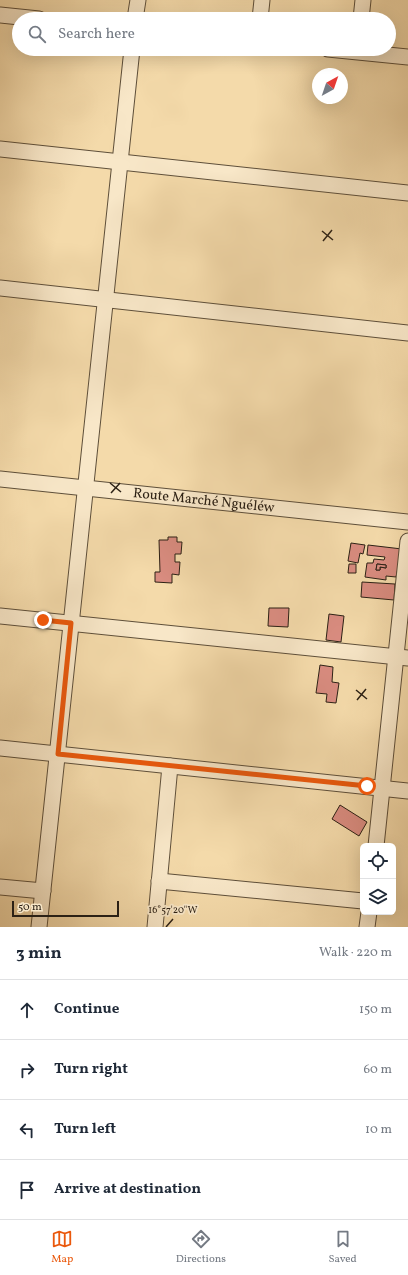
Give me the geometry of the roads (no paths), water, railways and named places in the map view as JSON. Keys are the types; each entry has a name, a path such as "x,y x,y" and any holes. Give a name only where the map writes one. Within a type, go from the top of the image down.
{"street":[{"path":"137,12 138,0"},
{"path":"261,12 262,0"},
{"path":"362,12 363,0"},
{"path":"0,15 12,16"},
{"path":"396,55 408,57"},
{"path":"39,927 131,56"},
{"path":"0,149 408,193"},
{"path":"0,288 408,333"},
{"name":"Route Marché Nguéléw","path":"0,479 408,522"},
{"path":"376,843 382,788 402,658 408,541"},
{"path":"0,616 402,658"},
{"path":"0,748 408,791"},
{"path":"155,927 170,766"},
{"path":"159,881 360,901"},
{"path":"0,887 43,891"},
{"path":"367,927 369,915"}]}
